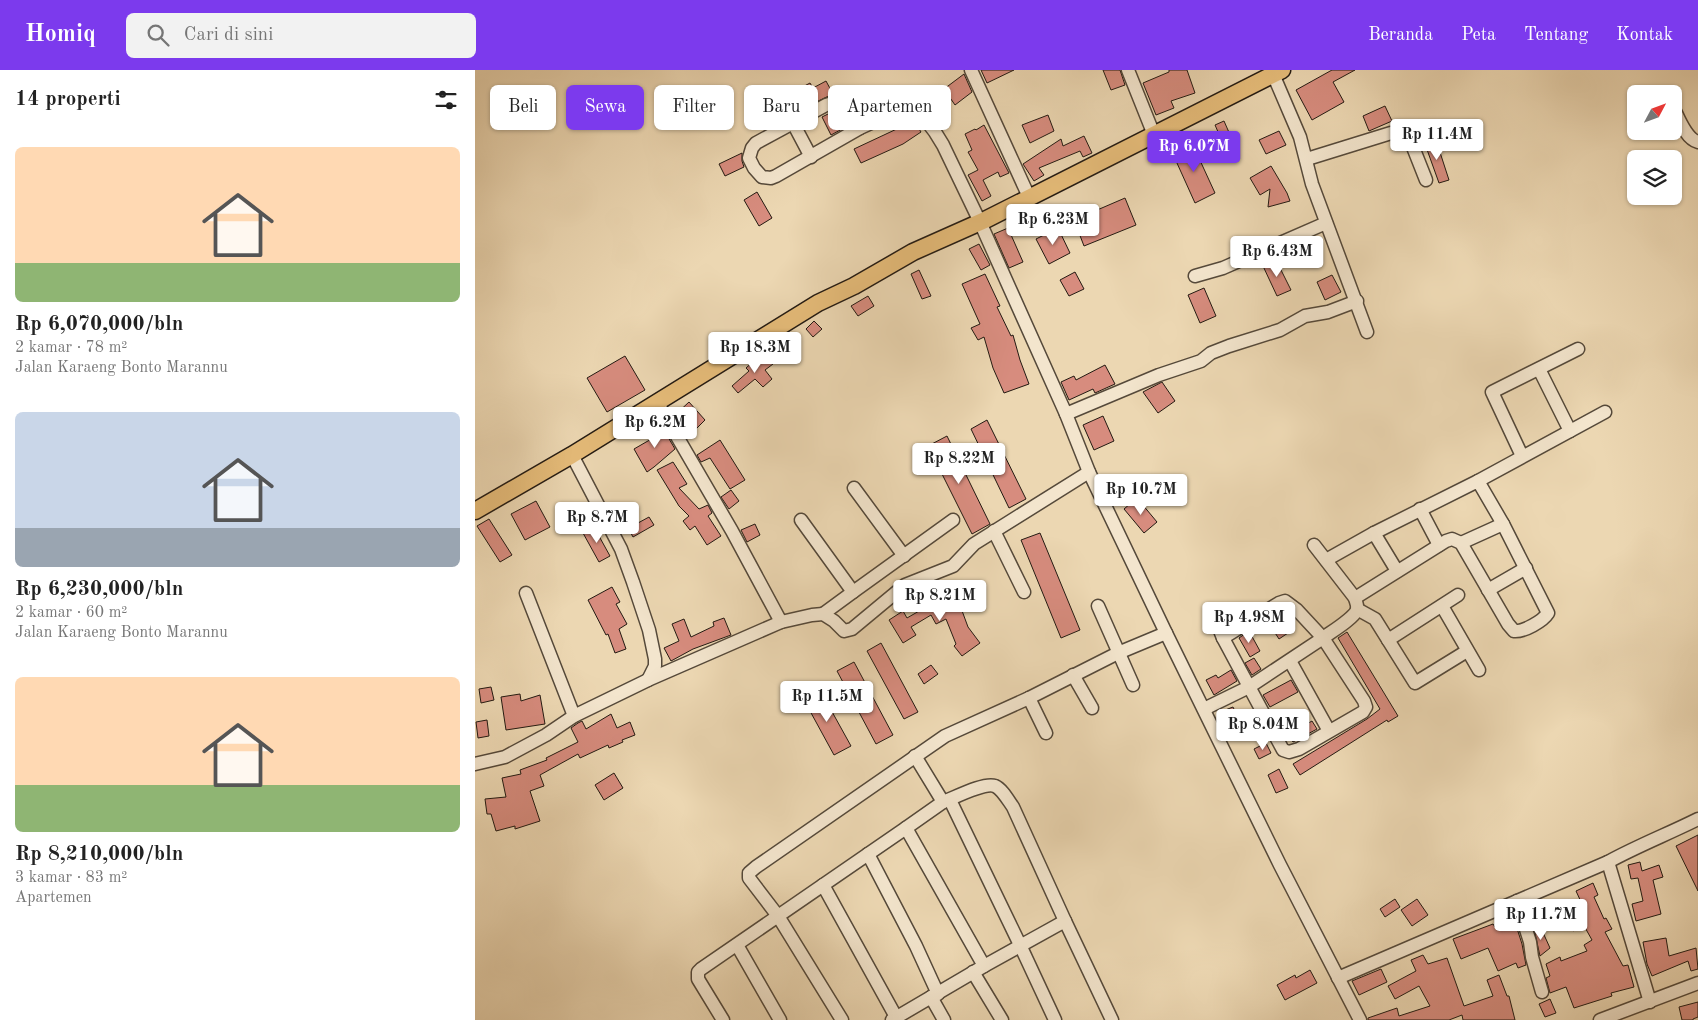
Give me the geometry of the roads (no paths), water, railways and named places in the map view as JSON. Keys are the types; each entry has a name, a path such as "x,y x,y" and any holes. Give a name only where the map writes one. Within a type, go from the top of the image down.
{"main road":[{"path":"475,511 572,455 818,303 854,286 921,249 980,222 1278,72"}],"street":[{"path":"971,70 1029,197"},
{"path":"1128,70 1154,135"},
{"path":"1278,72 1307,159 1313,184 1367,332"},
{"path":"1683,126 1692,140 1698,142"},
{"path":"780,130 757,143 749,153 751,163 762,177 771,178 857,130"},
{"path":"797,130 811,157"},
{"path":"933,130 943,145 980,222 1066,414 1089,472 1166,633 1280,865 1361,1020"},
{"path":"1307,159 1398,132 1409,137 1426,180"},
{"path":"1195,276 1223,268 1327,223"},
{"path":"1066,414 1159,375 1201,361 1211,353 1280,330 1305,316 1328,312 1357,301"},
{"path":"1522,456 1492,392 1578,349"},
{"path":"1539,369 1569,430"},
{"path":"657,402 732,531 781,622"},
{"path":"1326,560 1605,412"},
{"path":"572,455 621,549 633,582 654,652 655,666 648,680"},
{"path":"823,614 834,621 844,632 852,629 905,585 953,566 970,547 1089,472"},
{"path":"1204,709 1249,688 1290,661 1352,616 1356,604 1397,571 1452,539 1461,543 1508,624 1514,631 1519,631 1545,618 1548,613 1547,608 1478,481"},
{"path":"855,488 904,556"},
{"path":"1420,509 1439,545"},
{"path":"801,520 853,592"},
{"path":"475,764 505,757 545,735 574,716 648,680 781,622 823,614 953,520"},
{"path":"1461,543 1503,524"},
{"path":"994,531 1024,592"},
{"path":"1374,533 1397,571"},
{"path":"1314,545 1356,604 1375,619 1415,683 1467,651"},
{"path":"1488,590 1526,568"},
{"path":"526,593 574,716"},
{"path":"1388,640 1458,595"},
{"path":"1215,618 1223,638 1249,688 1283,750 1286,752 1293,752 1299,749 1361,714 1366,708 1364,701 1323,638 1297,610 1285,601 1223,638"},
{"path":"1098,606 1133,685"},
{"path":"1442,606 1479,670"},
{"path":"841,1020 778,916 754,887 749,878 749,873 945,736 1029,698 1119,653 1166,633"},
{"path":"1290,661 1329,731"},
{"path":"1073,675 1092,708"},
{"path":"1029,698 1046,733"},
{"path":"915,756 946,801 1021,947 1055,1020"},
{"path":"723,1020 699,982 697,976 701,969 946,801 983,786 995,786 1013,807 1112,1020"},
{"path":"1338,978 1608,862 1638,846 1662,837 1698,819"},
{"path":"906,828 979,969 1002,1020"},
{"path":"868,854 916,946 943,1020"},
{"path":"1608,862 1650,1002"},
{"path":"823,885 894,1019 1065,921"},
{"path":"1517,901 1530,942 1532,957 1542,992"},
{"path":"737,945 780,1020"},
{"path":"1600,1020 1698,983"}]}
